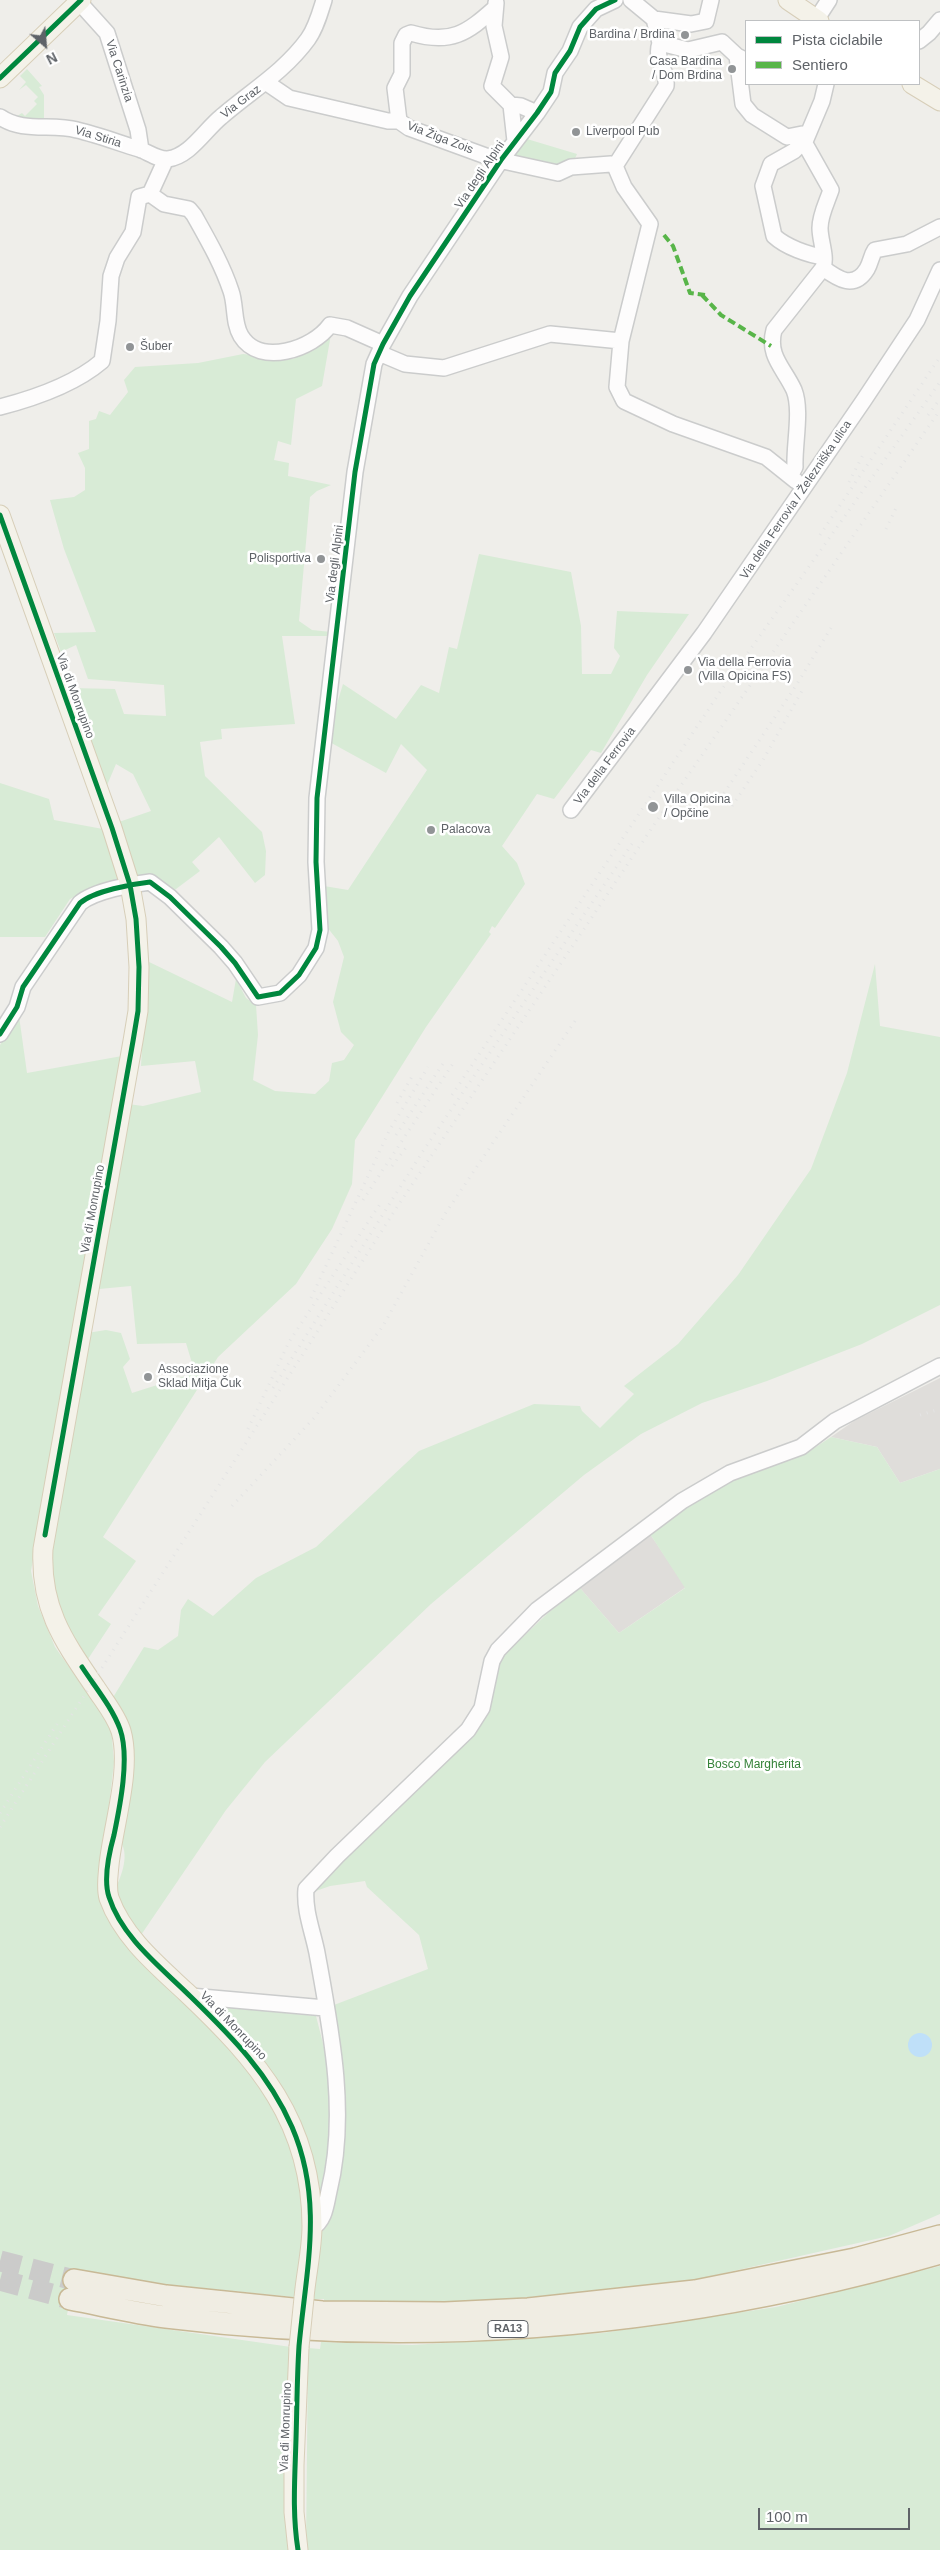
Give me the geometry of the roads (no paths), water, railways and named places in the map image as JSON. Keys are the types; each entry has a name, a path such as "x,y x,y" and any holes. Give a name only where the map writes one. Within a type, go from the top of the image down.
{"highway":[{"name":"RA13","path":"940,2236 855,2259 695,2291 613,2302 510,2310 445,2313 322,2312 166,2296 72,2290 164,2316 285,2328 449,2332 537,2327 703,2308 862,2276 940,2253"}],"main road":[{"path":"788,0 818,20"},
{"path":"0,78 80,1"},
{"path":"914,85 940,101"},
{"name":"Via di Monrupino","path":"0,515 112,828 130,885 138,949 138,1011 45,1535 42,1576 48,1606 57,1628 71,1653 112,1712 121,1731 122,1772 120,1808 111,1847 107,1878 109,1897 122,1924 136,1943 190,1996 260,2070 276,2094 293,2129 307,2173 312,2228 299,2347 294,2465 294,2512 298,2550"}],"street":[{"name":"Via Graz","path":"166,159 188,149 224,114 255,89 267,82 310,37 324,0"},
{"name":"Via degli Alpini","path":"130,885 150,882 170,896 235,962 258,997 280,993 299,975 316,948 320,930 316,862 317,798 355,472 366,399 381,348 410,296 501,160 537,114 551,92 555,73 570,51 588,15 615,0"},
{"path":"631,0 654,20 660,43 657,51 666,86 616,166 624,187 650,224 621,341 617,387 624,401 680,426 766,457 804,487"},
{"path":"706,21 712,0"},
{"path":"818,20 829,0"},
{"name":"Via Carinzia","path":"80,1 107,33 138,130 141,150"},
{"path":"496,4 494,26 501,57 492,86 511,105 516,141"},
{"path":"399,122 395,88 402,74 402,43 406,35 411,33 459,36 473,28 496,4"},
{"path":"654,20 691,24 706,21"},
{"path":"920,40 940,20"},
{"path":"706,21 722,42 741,58 741,98 748,111 787,137 802,134 831,190 820,222 824,262 774,330 771,338 774,357 794,390 797,402 795,467 790,476"},
{"path":"660,43 688,50 722,42"},
{"name":"Via Žiga Zois","path":"267,82 289,98 399,122 408,128 501,160 558,174 571,167 611,164 616,166"},
{"path":"826,85 822,101 805,140 788,156 774,160 763,186 774,236 824,262 841,281 854,280 866,270 875,250 907,244 940,227"},
{"path":"511,105 521,106 537,114"},
{"name":"Via Stiria","path":"0,117 15,125 74,129 166,159"},
{"path":"0,407 64,384 89,372 102,361 108,321 111,276 117,258 133,232 145,196 166,159"},
{"path":"145,196 164,204 189,209 194,215 220,262 235,303 237,330 247,343 267,350 296,350 314,341 330,324 362,333 405,364 444,368 550,334 621,341"},
{"name":"Via della Ferrovia / Železniška ulica","path":"638,722 704,633 917,320 940,270"},
{"name":"Via della Ferrovia","path":"571,810 638,722"},
{"path":"0,1034 17,1007 23,987 80,903 95,895 130,885"},
{"path":"312,2228 322,2218 338,2152 338,2099 317,1952 306,1906 306,1889 477,1719 485,1698 492,1661 498,1650 537,1610 682,1501 730,1473 801,1447 835,1421 940,1366"},
{"path":"190,1996 325,2008"}],"water":[{"path":"920,2033 929,2036 932,2045 929,2054 920,2057 911,2054 908,2045 911,2036"}],"tunnel":[{"path":"0,2261 74,2280"},
{"path":"0,2280 70,2299"}],"railway":[{"path":"820,535 940,357"},
{"path":"452,1095 720,692 940,382"},
{"path":"928,415 940,399"},
{"path":"0,1827 399,1204 662,813 940,410"},
{"path":"849,482 863,455"},
{"path":"886,529 897,506"},
{"path":"720,799 797,684 834,623"},
{"path":"732,806 763,760 803,689"},
{"path":"273,1388 423,1151 634,841"},
{"path":"232,1506 314,1418 383,1326 445,1214 575,1021"},
{"path":"396,1135 446,1059"},
{"path":"363,1200 454,1062"},
{"path":"311,1298 389,1131 428,1067"},
{"path":"397,1103 414,1073"},
{"path":"392,1166 408,1145"},
{"path":"248,1429 289,1342 382,1201"},
{"path":"920,1415 940,1409"},
{"path":"0,1813 57,1724"}],"place":[{"name":"Bardina / Brdina","path":"685,35"},
{"name":"Casa Bardina / Dom Brdina","path":"732,69"},
{"name":"Liverpool Pub","path":"576,132"},
{"name":"Šuber","path":"130,347"},
{"name":"Polisportiva","path":"321,559"},
{"name":"Via della Ferrovia (Villa Opicina FS)","path":"688,670"},
{"name":"Villa Opicina / Opčine","path":"653,807"},
{"name":"Palacova","path":"431,830"},
{"name":"Associazione Sklad Mitja Čuk","path":"148,1377"}],"park label":[{"name":"Bosco Margherita","path":"754,1765"}]}
